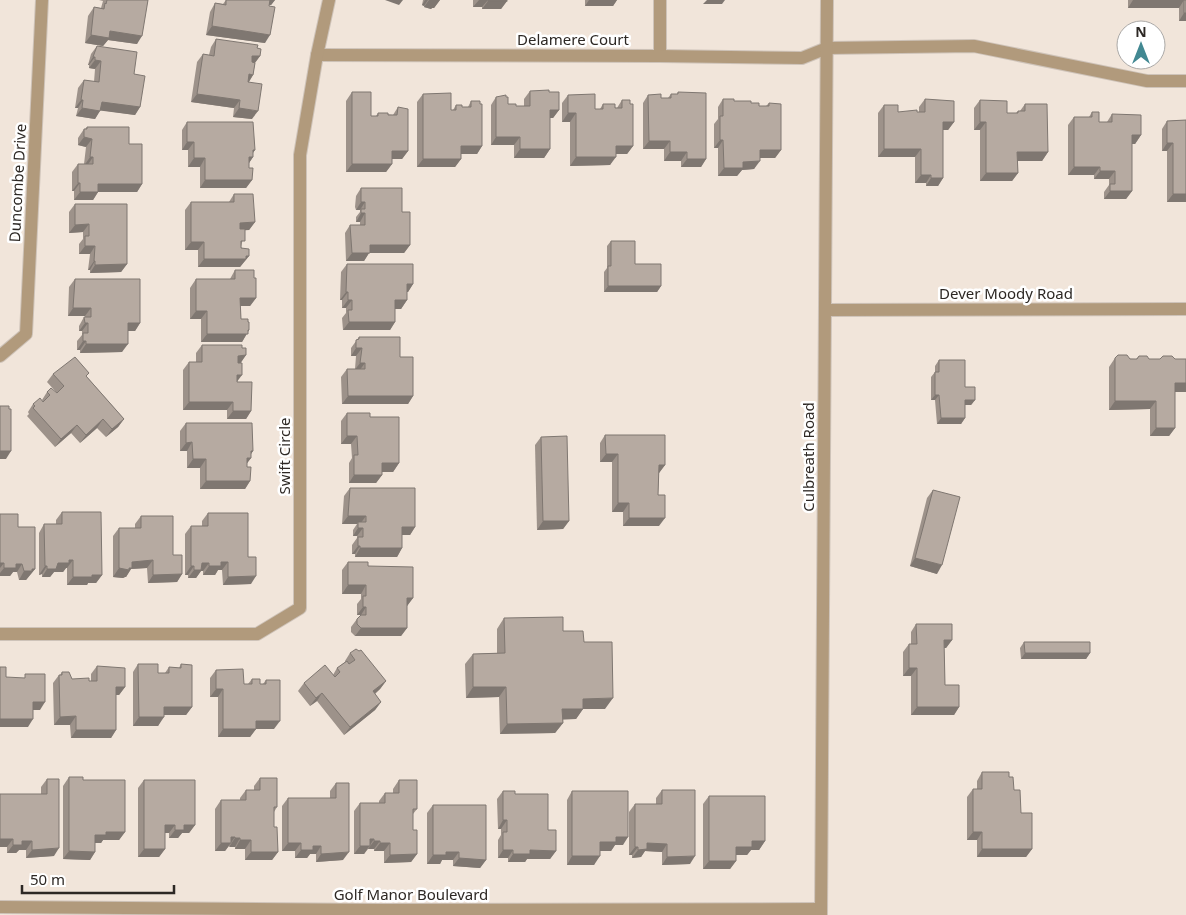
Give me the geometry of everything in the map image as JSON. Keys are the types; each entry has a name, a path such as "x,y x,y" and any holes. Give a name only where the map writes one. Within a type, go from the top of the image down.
{"street":[{"name":"Duncombe Drive","path":"0,356 26,334 42,0"},
{"name":"Swift Circle","path":"0,634 257,634 300,608 300,155 317,54 329,0"},
{"path":"660,0 660,56"},
{"name":"Culbreath Road","path":"821,912 827,0"},
{"path":"826,48 974,46 1146,81 1186,81"},
{"name":"Delamere Court","path":"317,54 802,58 826,48"},
{"name":"Dever Moody Road","path":"825,310 1186,309"},
{"name":"Golf Manor Boulevard","path":"0,907 379,913 821,912"}],"building":[{"path":"107,0 148,0 142,36 110,31 109,38 91,35 94,7 104,9"},
{"path":"226,0 270,0 269,6 275,7 270,35 212,26 215,3 226,5"},
{"path":"507,0 507,1 488,1"},
{"path":"1184,0 1186,0 1186,13 1184,13"},
{"path":"216,39 258,45 257,48 261,49 260,56 252,56 252,62 255,63 253,75 249,74 248,82 262,84 258,111 239,108 240,100 197,94 203,54 214,56"},
{"path":"97,46 137,52 134,74 145,76 140,107 102,102 100,111 82,108 83,100 81,100 84,80 99,82 101,61 95,60 95,57 93,57"},
{"path":"549,90 549,92 559,92 559,110 550,110 550,149 520,149 520,137 496,137 496,97 506,95 508,97 508,104 530,106 530,91"},
{"path":"352,92 371,92 371,116 378,116 378,113 397,115 398,107 408,109 408,151 392,151 392,164 352,164"},
{"path":"678,92 706,93 706,159 687,159 687,152 670,152 670,141 649,141 648,95 661,94 661,98 671,98 671,94 678,94"},
{"path":"451,93 451,110 456,110 456,105 471,107 471,101 480,101 480,104 482,104 482,146 461,146 461,159 423,159 423,94"},
{"path":"595,94 595,109 603,109 603,104 615,104 615,108 622,108 622,100 630,100 630,104 633,104 633,146 616,146 616,157 576,157 576,113 568,113 568,95"},
{"path":"723,99 751,101 751,103 759,103 759,106 769,106 769,103 781,104 781,150 760,150 760,161 743,162 743,168 724,168 723,140 720,140 720,116 723,116"},
{"path":"925,99 954,101 954,122 943,122 943,178 931,178 931,175 921,175 921,149 884,149 884,105 898,105 898,112 917,110 917,112 925,112"},
{"path":"980,100 1007,101 1007,113 1025,111 1025,104 1047,104 1048,152 1017,152 1018,173 986,173 986,122 980,122"},
{"path":"1092,112 1099,112 1099,122 1112,122 1112,114 1141,115 1141,135 1132,135 1132,191 1110,191 1110,184 1115,184 1115,171 1100,171 1100,167 1074,167 1074,117 1092,117"},
{"path":"1186,120 1186,194 1173,194 1173,143 1167,143 1167,121"},
{"path":"187,122 253,122 255,150 253,150 253,157 249,157 249,168 253,168 252,180 205,180 205,158 194,158 194,142 187,142"},
{"path":"87,127 129,127 129,144 142,144 142,184 98,184 98,192 80,192 78,164 93,164 93,157 90,157 92,139 84,137 84,129 87,129"},
{"path":"361,188 402,188 402,212 410,212 410,245 370,245 370,253 352,253 350,225 365,225 365,213 361,213 361,209 365,209 365,202 361,202"},
{"path":"234,194 253,194 255,222 240,223 240,229 245,229 245,241 241,241 241,248 249,249 249,256 246,256 246,259 204,259 204,242 191,242 191,202 234,202"},
{"path":"75,204 127,204 127,264 95,265 95,246 85,246 85,236 89,236 89,224 75,225"},
{"path":"611,241 635,241 635,264 661,264 661,286 608,286 608,266 611,266"},
{"path":"347,264 413,264 413,284 407,284 407,300 395,300 395,322 349,322 348,310 352,310 352,300 348,300 348,292 346,292"},
{"path":"235,270 254,270 254,278 256,278 256,298 240,298 241,319 248,319 249,322 248,334 207,334 207,311 196,311 196,279 235,279"},
{"path":"75,279 140,279 140,323 128,323 128,344 86,344 86,341 83,341 83,333 88,333 88,323 85,323 84,317 91,317 91,308 73,308"},
{"path":"359,337 400,337 400,357 413,357 413,396 348,396 347,369 365,369 365,363 360,363 362,348 356,348 356,340"},
{"path":"202,345 242,345 242,348 246,348 246,355 238,356 238,363 242,363 242,375 237,375 237,382 252,382 251,411 233,411 233,402 189,402 189,362 202,362"},
{"path":"1118,355 1127,355 1130,359 1137,359 1139,356 1147,356 1149,359 1160,359 1163,356 1172,356 1175,359 1186,359 1186,383 1175,383 1175,428 1156,428 1156,401 1115,401 1115,358"},
{"path":"75,357 89,373 86,376 124,419 112,429 103,419 86,435 77,425 61,439 33,408 35,406 33,404 40,398 43,402 50,395 47,392 51,388 57,393 64,386 53,374"},
{"path":"939,360 965,360 965,387 975,387 975,400 965,400 965,418 941,418 939,395 935,395 935,372 939,372"},
{"path":"0,406 9,406 9,409 11,409 11,451 0,451"},
{"path":"347,413 370,413 370,417 399,417 399,463 382,463 382,475 354,475 354,455 358,455 357,436 347,436"},
{"path":"186,423 252,423 253,451 251,451 251,458 247,458 247,467 251,467 250,481 206,481 206,459 193,459 192,442 186,443"},
{"path":"605,435 665,435 665,465 659,465 658,495 665,495 665,518 629,518 629,503 618,503 618,454 606,454"},
{"path":"567,436 569,521 543,521 541,437"},
{"path":"350,488 415,488 415,527 402,527 402,548 360,548 358,546 358,537 363,537 363,528 358,528 358,522 366,522 366,516 348,516"},
{"path":"933,490 960,497 942,565 915,558"},
{"path":"62,512 101,512 102,575 73,577 73,560 69,560 69,563 58,563 56,569 47,569 47,566 45,566 44,524 62,524"},
{"path":"208,513 248,513 248,557 256,557 256,576 228,577 228,562 221,562 221,566 209,566 209,563 202,563 201,570 194,570 194,566 191,566 191,526 208,526"},
{"path":"0,514 18,514 18,527 35,527 35,569 32,569 32,571 24,571 22,564 16,564 16,568 4,568 4,563 0,563"},
{"path":"141,516 173,516 173,555 182,555 182,574 153,575 153,560 132,562 132,568 129,568 129,570 119,568 119,528 141,528"},
{"path":"348,562 368,562 368,566 413,567 413,598 407,598 407,628 361,628 357,624 357,619 361,615 366,615 366,607 363,607 363,596 366,596 366,585 348,585"},
{"path":"563,617 563,631 583,631 584,642 612,642 613,698 583,699 583,709 562,709 563,723 507,724 506,687 473,687 473,654 505,653 504,618"},
{"path":"916,624 952,624 952,640 944,640 945,685 959,685 959,707 917,707 917,668 909,668 909,644 917,644"},
{"path":"1024,642 1090,642 1090,653 1025,653"},
{"path":"356,649 361,650 386,681 373,691 381,702 350,727 322,693 316,698 304,683 325,665 335,677 340,672 337,668 347,661 349,664 355,660 350,653"},
{"path":"138,664 158,664 158,673 169,673 169,667 181,668 181,664 192,665 192,707 164,707 164,717 139,717"},
{"path":"97,666 125,668 125,687 116,687 116,730 76,730 76,716 60,717 59,675 62,675 62,672 69,672 72,679 89,678 89,681 97,681"},
{"path":"0,667 6,667 6,677 25,678 25,674 45,674 45,702 33,702 33,719 0,719"},
{"path":"243,669 244,684 252,684 252,679 260,679 260,684 266,684 266,680 280,680 280,721 256,721 256,729 223,729 223,689 216,689 216,670"},
{"path":"982,772 1009,772 1009,777 1013,777 1014,790 1020,790 1021,813 1032,813 1032,849 982,849 982,832 973,832 973,789 982,789"},
{"path":"69,777 83,777 83,780 125,780 125,832 106,832 106,835 95,835 95,852 69,851"},
{"path":"260,778 277,778 277,807 274,807 274,827 277,827 278,852 251,852 251,840 240,840 240,838 235,837 231,837 231,843 221,843 221,800 246,800 246,790 260,790"},
{"path":"47,779 59,779 59,848 32,850 32,841 22,841 22,845 13,845 13,839 0,839 0,794 47,794"},
{"path":"144,780 195,780 195,825 184,825 184,830 175,830 175,825 165,825 165,849 144,849"},
{"path":"399,780 417,780 417,809 413,809 413,830 417,830 417,854 390,855 390,843 380,843 380,841 374,841 374,839 370,839 370,846 360,846 360,803 385,803 385,793 399,793"},
{"path":"336,783 349,783 349,852 321,854 321,846 313,846 313,850 301,850 301,843 288,843 288,798 336,798"},
{"path":"662,790 695,790 695,856 667,857 667,844 647,843 647,849 638,850 638,847 635,847 635,804 662,804"},
{"path":"503,791 515,791 515,794 548,794 548,830 556,830 556,851 530,850 530,854 513,854 513,850 503,850 503,832 507,832 507,820 503,820"},
{"path":"572,791 628,791 628,837 616,837 616,842 600,842 600,856 572,856"},
{"path":"709,796 765,796 765,841 752,841 752,847 736,847 736,861 709,861"},
{"path":"433,805 486,805 486,860 459,858 459,852 433,855"}]}
